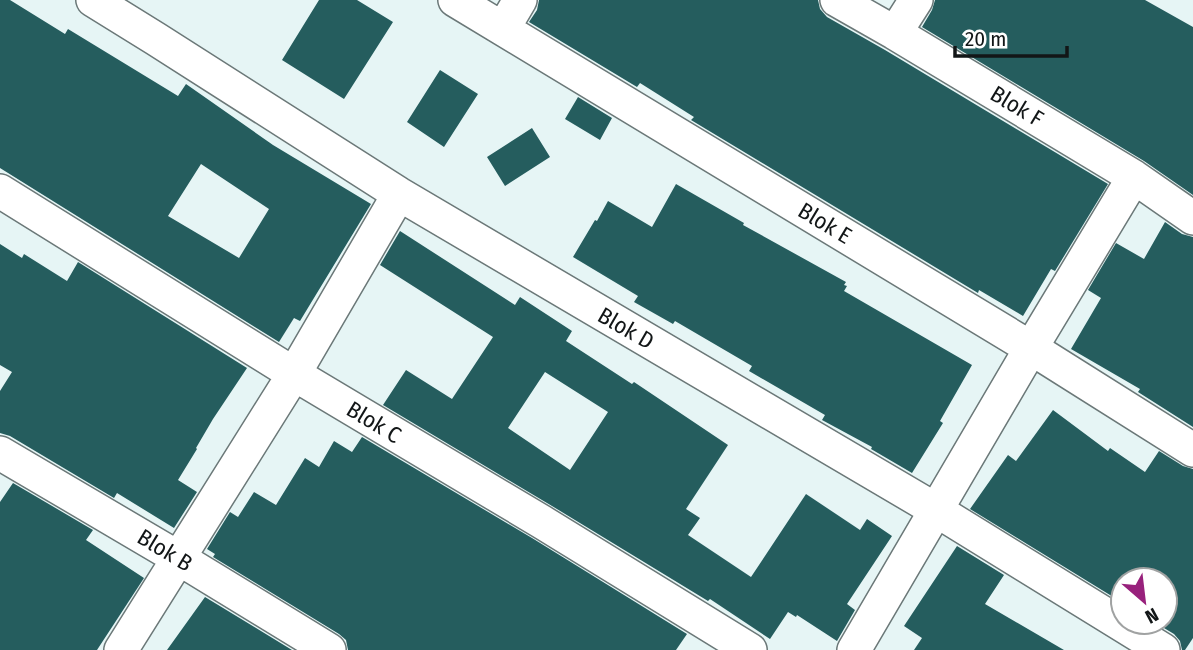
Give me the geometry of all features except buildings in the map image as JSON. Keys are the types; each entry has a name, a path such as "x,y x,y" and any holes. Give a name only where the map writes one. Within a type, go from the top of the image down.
{"street":[{"name":"Blok D","path":"93,0 398,194 936,510 1163,650"},
{"name":"Blok E","path":"455,0 1031,348 1193,450"},
{"path":"503,29 520,0"},
{"name":"Blok F","path":"837,0 1134,177 1193,218"},
{"path":"895,33 916,0"},
{"path":"854,650 1134,177"},
{"name":"Blok C","path":"0,191 294,374 750,650"},
{"path":"121,650 294,374 398,194"},
{"name":"Blok B","path":"0,453 329,650"}]}
